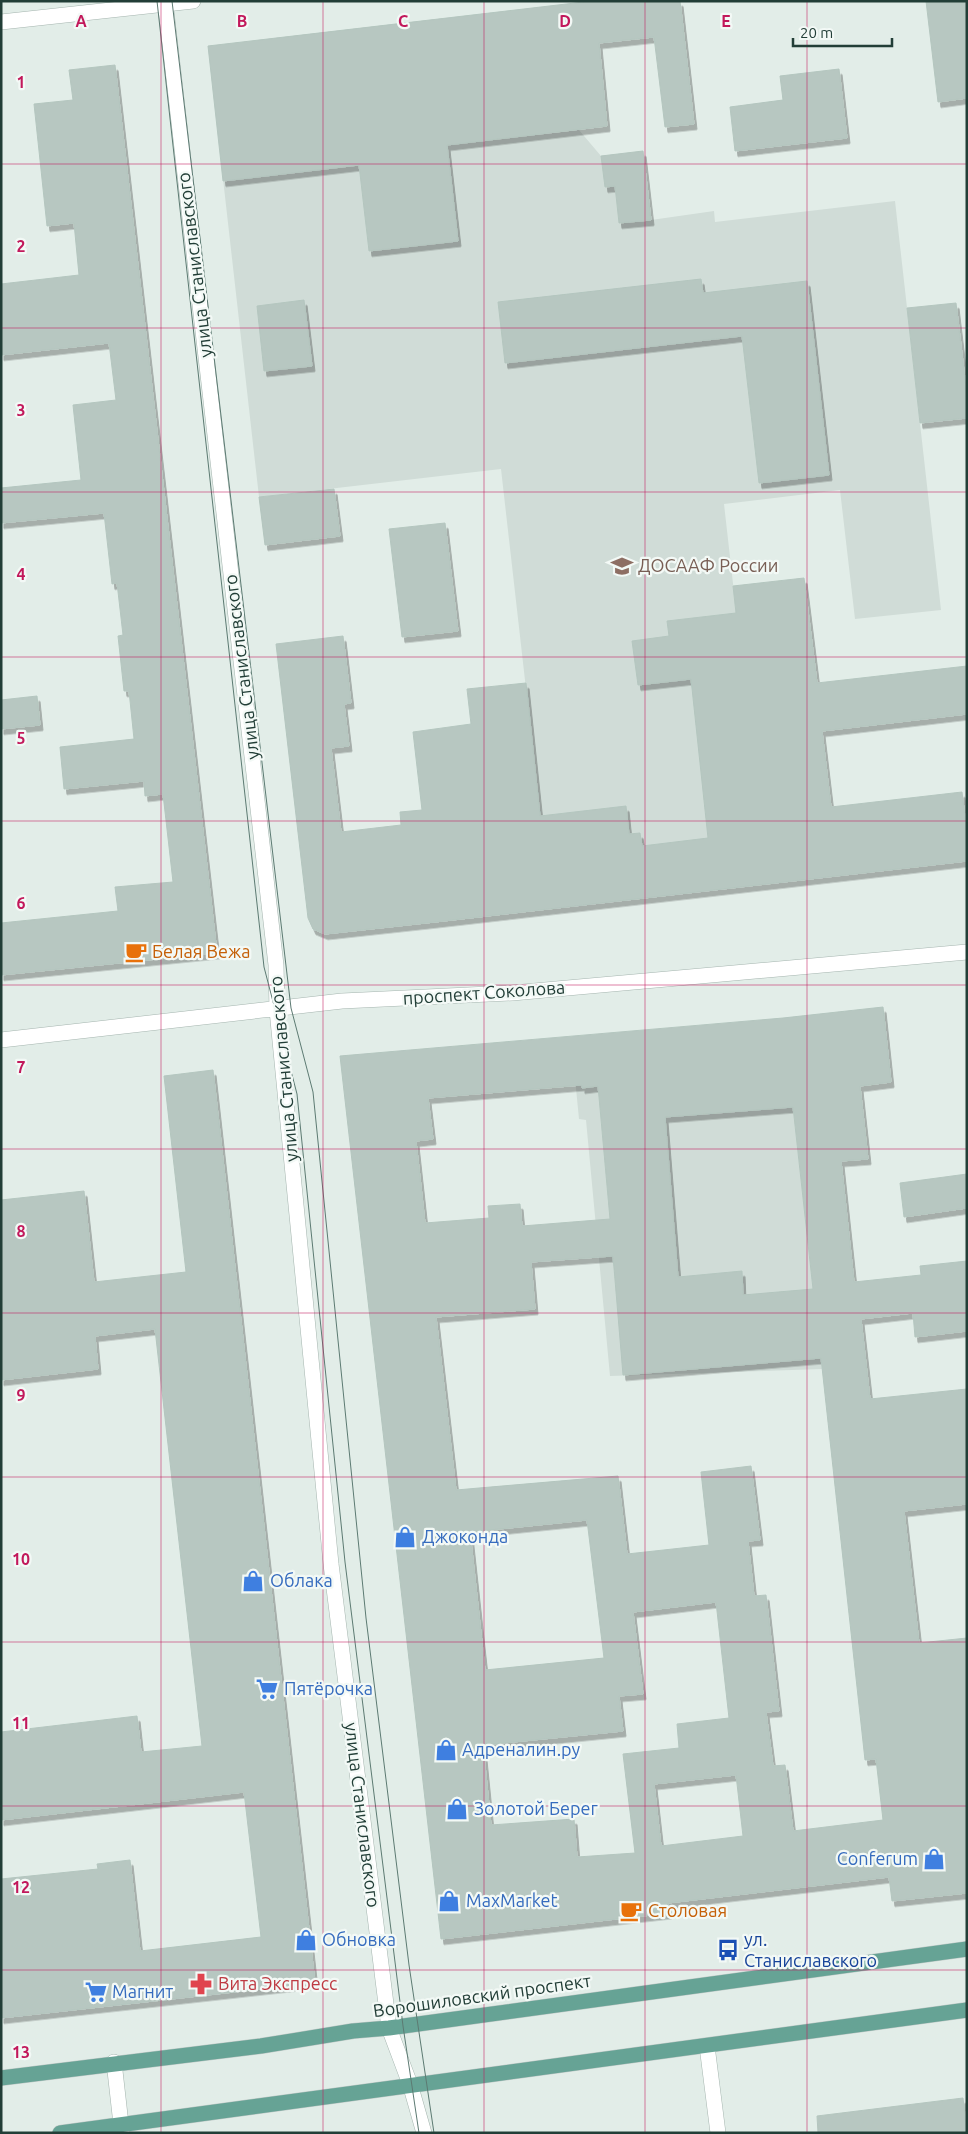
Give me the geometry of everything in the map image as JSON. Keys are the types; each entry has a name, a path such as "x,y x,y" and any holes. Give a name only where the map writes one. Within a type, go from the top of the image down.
{"main road":[{"name":"Ворошиловский проспект","path":"1,2078 389,2028 967,1949"},
{"path":"60,2133 121,2129 410,2084 967,2010"}],"street":[{"path":"1,22 193,1"},
{"name":"улица Станиславского","path":"165,3 276,965 277,1010 331,1564 389,2028 410,2084 424,2133"},
{"name":"проспект Соколова","path":"1,1040 277,1010 342,1001 512,993 967,952"},
{"path":"706,2046 718,2133"},
{"path":"114,2062 121,2129"}],"shaded area":[{"name":"ДОСААФ России","path":"446,18 461,143 579,130 601,156 643,151 651,220 714,211 715,222 895,201 941,610 855,619 840,490 724,504 767,884 551,909 501,469 259,497 208,46"},
{"path":"783,1018 822,1369 610,1376 586,1120 579,1119 571,1037"}],"building":[{"path":"592,1 680,1 694,124 665,127 654,37 599,43 607,126 447,145 458,241 369,251 359,165 223,181 208,46"},
{"path":"926,1 967,1 967,98 938,102"},
{"path":"115,65 217,953 1,975 1,923 118,911 115,887 173,882 163,794 145,796 144,781 64,789 60,747 134,739 129,691 124,691 118,636 123,635 117,583 112,584 104,513 1,523 1,488 81,480 73,405 116,400 109,343 1,355 1,284 79,275 74,223 47,226 34,104 73,100 69,70"},
{"path":"839,69 847,138 735,151 730,107 783,100 780,76"},
{"path":"643,151 651,220 619,223 615,186 605,187 601,156"},
{"path":"701,279 703,293 807,281 829,475 759,483 742,336 505,363 498,302"},
{"path":"304,300 312,366 264,371 257,306"},
{"path":"956,303 967,396 967,418 920,423 907,308"},
{"path":"334,489 340,536 265,545 259,497"},
{"path":"445,523 458,631 402,637 389,529"},
{"path":"804,578 817,683 967,666 967,714 822,731 831,807 962,792 967,834 967,861 325,934 313,929 308,918 276,644 343,636 351,703 344,704 349,746 331,748 341,832 401,825 400,812 422,810 413,732 471,724 467,689 526,683 540,816 626,806 629,834 640,833 642,846 708,838 691,679 638,685 632,641 669,636 667,621 736,613 733,586"},
{"path":"37,696 40,725 1,729 1,700"},
{"path":"883,1007 891,1082 860,1086 868,1159 841,1161 854,1282 921,1275 920,1266 967,1261 967,1331 915,1337 913,1313 861,1319 870,1399 967,1389 967,1504 904,1511 919,1643 967,1638 967,1893 892,1901 889,1877 668,1903 669,1913 441,1939 340,1056 783,1018","holes":["582,1085 582,1088 598,1086 610,1219 522,1226 520,1204 488,1206 489,1218 425,1223 416,1141 433,1139 428,1098","793,1107 813,1289 743,1295 742,1271 678,1277 665,1117","613,1256 623,1375 821,1358 865,1760 876,1759 883,1820 793,1831 785,1765 773,1766 766,1712 779,1711 766,1595 754,1596 748,1541 760,1540 751,1466 701,1472 709,1545 627,1554 618,1476 456,1490 436,1317 535,1309 531,1262","587,1520 604,1658 485,1670 470,1532","716,1602 729,1718 677,1724 679,1748 623,1754 635,1853 577,1857 574,1819 491,1825 483,1745 623,1731 619,1696 643,1694 633,1612","736,1775 743,1836 661,1846 654,1784"]},
{"path":"213,1070 315,1983 1,2018 1,1879 98,1869 97,1864 130,1860 140,1951 261,1937 244,1792 1,1820 1,1732 137,1716 141,1752 202,1746 155,1329 95,1336 98,1369 1,1380 1,1200 84,1191 94,1282 186,1272 164,1076"},
{"path":"967,1174 967,1208 904,1217 900,1183"},
{"path":"963,2098 967,2133 818,2133 817,2116"}],"tram line":[{"path":"157,1 264,967 297,1094 345,1562 403,2026 419,2133"},
{"path":"172,1 291,1008 313,1092 366,1618 409,1965 434,2133"}],"place":[{"name":"ДОСААФ России","path":"622,566"},
{"name":"Белая Вежа","path":"136,952"},
{"name":"Джоконда","path":"405,1537"},
{"name":"Облака","path":"253,1581"},
{"name":"Пятёрочка","path":"267,1689"},
{"name":"Адреналин.ру","path":"446,1750"},
{"name":"Золотой Берег","path":"457,1809"},
{"name":"Conferum","path":"934,1859"},
{"name":"MaxMarket","path":"449,1901"},
{"name":"Столовая","path":"631,1911"},
{"name":"Обновка","path":"306,1940"},
{"name":"ул. Станиславского","path":"728,1950"},
{"name":"Вита Экспресс","path":"201,1984"},
{"name":"Магнит","path":"96,1992"}]}
